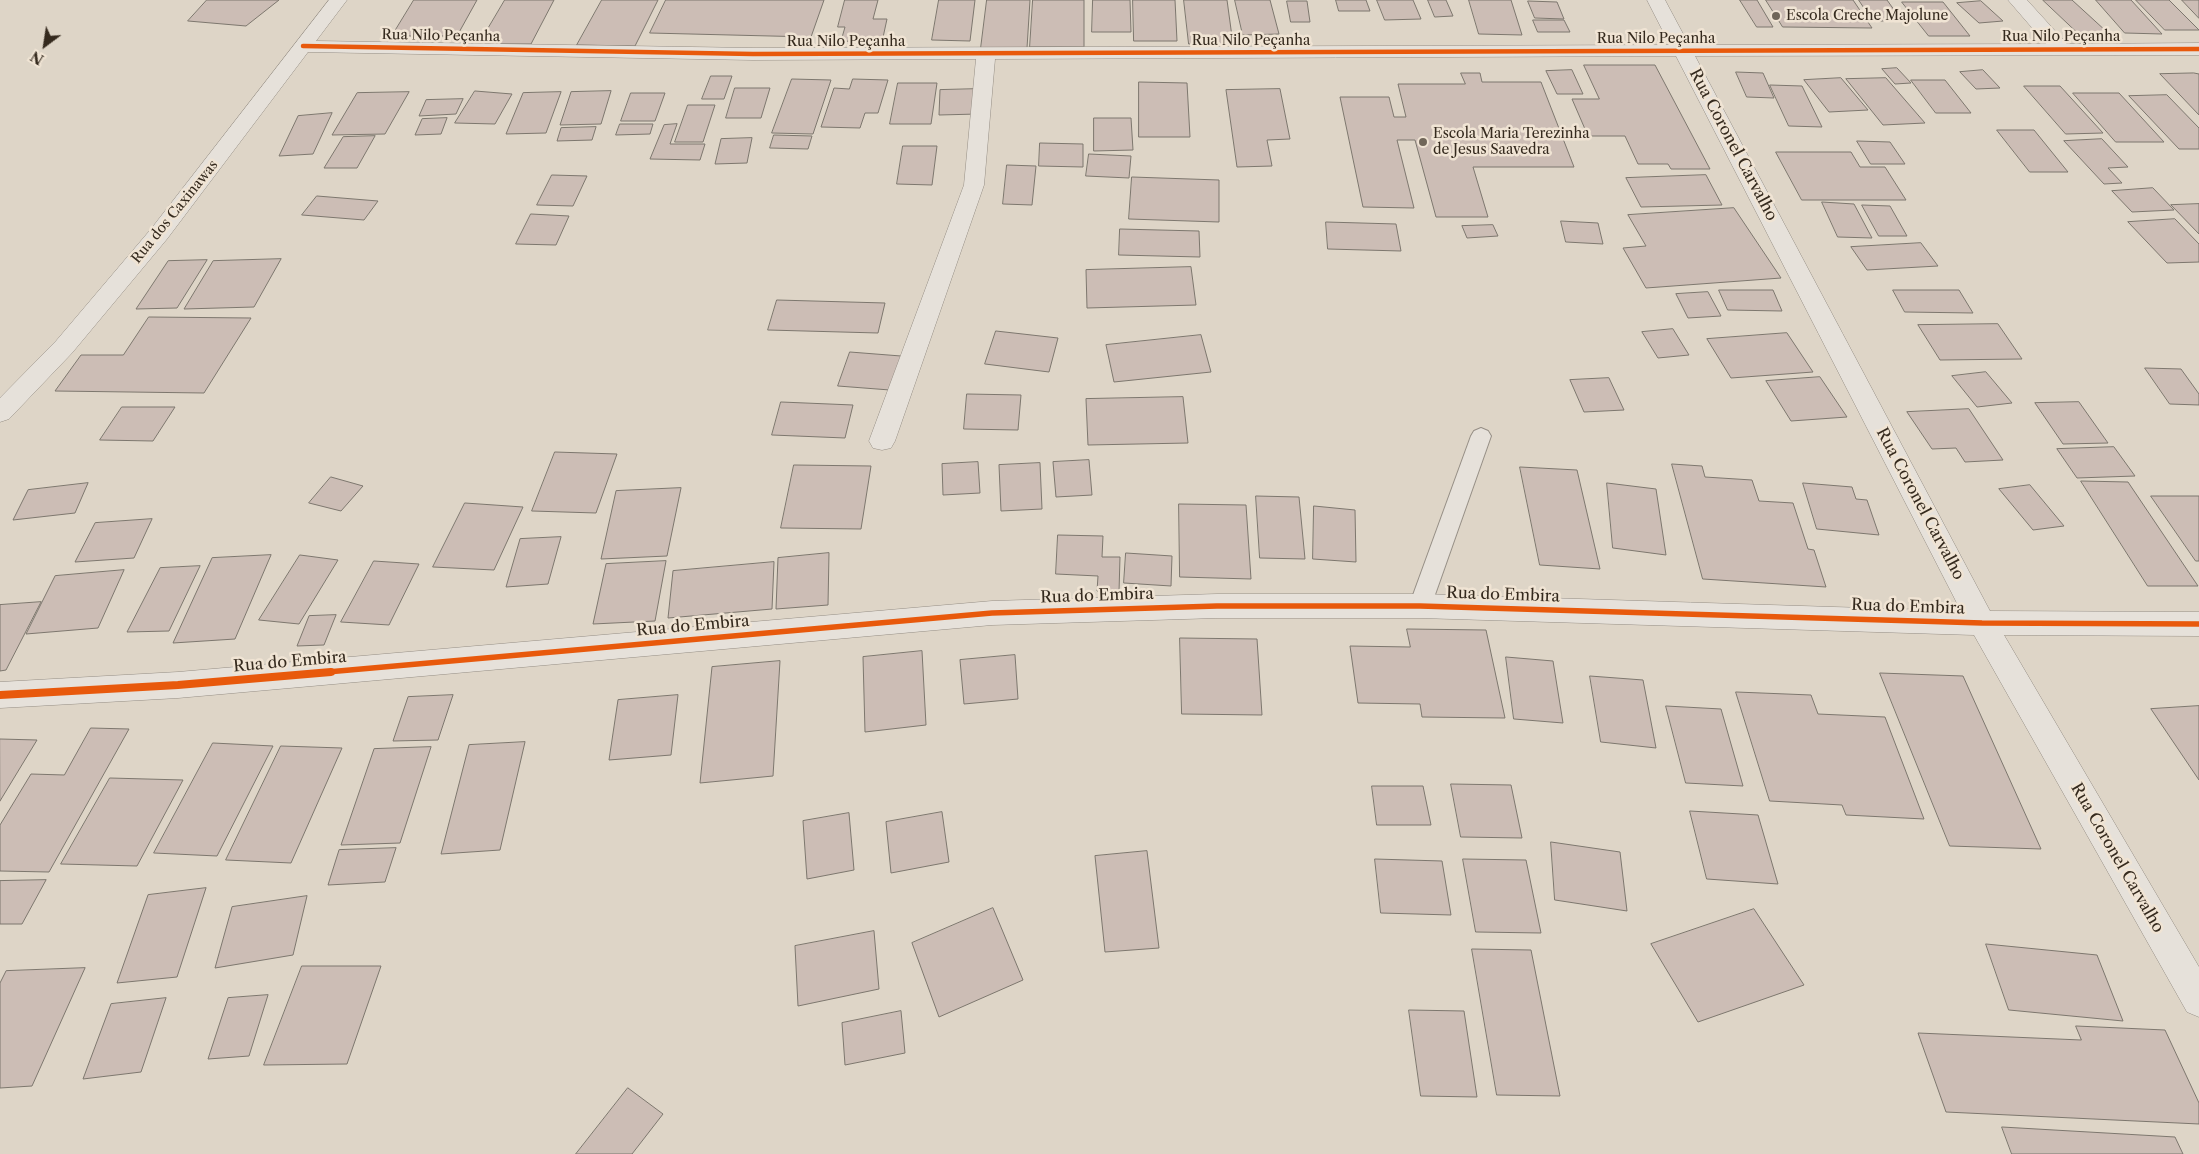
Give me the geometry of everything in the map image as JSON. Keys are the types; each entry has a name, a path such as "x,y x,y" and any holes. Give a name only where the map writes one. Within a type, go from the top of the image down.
{"street":[{"name":"Rua dos Caxinawas","path":"0,413 64,347 159,234 338,0"},
{"name":"Rua Coronel Carvalho","path":"1656,0 1685,52 1982,623 2199,1000"},
{"path":"2017,0 2061,49"},
{"name":"Rua Nilo Peçanha","path":"303,46 753,54 2199,50"},
{"path":"882,441 974,185 986,54"},
{"name":"Rua do Embira","path":"0,695 178,685 992,613 1217,606 1420,606 1982,623 2199,624"}],"lane":[{"path":"1420,606 1482,436"}],"building":[{"path":"207,0 279,0 246,26 188,21"},
{"path":"414,0 477,0 457,36 392,36"},
{"path":"505,0 554,0 531,44 479,44"},
{"path":"602,0 658,0 635,46 577,45"},
{"path":"666,0 824,0 811,37 650,33"},
{"path":"845,0 878,0 873,19 887,19 882,42 841,41 845,27 838,27"},
{"path":"939,0 975,0 970,41 932,40"},
{"path":"987,0 1030,0 1027,48 981,48"},
{"path":"1033,0 1084,0 1084,47 1030,47"},
{"path":"1093,0 1130,0 1131,32 1092,32"},
{"path":"1133,0 1175,0 1177,41 1134,41"},
{"path":"1184,0 1227,0 1233,44 1189,44"},
{"path":"1235,0 1270,0 1279,34 1243,35"},
{"path":"1336,0 1366,0 1370,11 1339,11"},
{"path":"1377,0 1413,0 1421,19 1385,20"},
{"path":"1428,0 1446,0 1453,16 1435,17"},
{"path":"1469,0 1511,0 1522,35 1479,34"},
{"path":"1740,0 1757,0 1773,27 1757,27"},
{"path":"1766,0 1853,0 1872,28 1783,27"},
{"path":"1859,0 1887,0 1902,21 1873,21"},
{"path":"2043,0 2072,0 2107,32 2079,34"},
{"path":"2096,0 2131,0 2162,34 2125,33"},
{"path":"2136,0 2169,0 2199,30 2165,30"},
{"path":"2182,0 2199,0 2199,18"},
{"path":"1287,1 1307,1 1310,22 1291,22"},
{"path":"1528,1 1557,2 1564,19 1535,18"},
{"path":"1981,1 2003,21 1979,23 1957,3"},
{"path":"1902,2 1943,2 1970,36 1929,36"},
{"path":"1533,20 1564,20 1570,32 1538,32"},
{"path":"1584,65 1655,65 1710,169 1671,169 1668,164 1638,164 1625,136 1588,136 1572,99 1599,99"},
{"path":"1897,68 1911,83 1895,84 1882,69"},
{"path":"1572,70 1583,94 1557,94 1546,71"},
{"path":"1983,70 2000,88 1976,89 1960,72"},
{"path":"1736,72 1763,73 1774,98 1747,97"},
{"path":"1461,73 1480,73 1482,82 1541,82 1574,167 1473,167 1488,217 1436,217 1415,140 1397,140 1414,208 1363,207 1340,97 1389,97 1394,117 1406,117 1398,84 1465,84"},
{"path":"2160,74 2199,74 2199,115"},
{"path":"711,76 732,76 724,99 702,99"},
{"path":"1841,78 1868,110 1829,112 1804,80"},
{"path":"1886,78 1925,123 1883,125 1846,79"},
{"path":"792,79 831,80 813,134 772,133"},
{"path":"853,79 888,80 878,113 865,113 860,128 821,127 834,88 849,89"},
{"path":"1911,80 1945,80 1971,113 1936,113"},
{"path":"1139,82 1187,83 1190,137 1139,137"},
{"path":"898,83 937,83 931,124 890,124"},
{"path":"1770,85 1802,86 1822,127 1789,126"},
{"path":"2024,86 2060,86 2103,133 2066,134"},
{"path":"735,88 770,88 761,118 726,118"},
{"path":"979,89 978,114 939,115 940,90"},
{"path":"1280,89 1290,139 1267,140 1272,166 1237,167 1226,90"},
{"path":"475,91 512,94 495,124 455,123"},
{"path":"611,91 601,124 560,125 571,92"},
{"path":"409,92 385,134 332,135 357,93"},
{"path":"561,92 546,133 506,134 523,93"},
{"path":"631,93 665,93 655,121 621,121"},
{"path":"2073,93 2119,93 2164,142 2116,142"},
{"path":"2167,95 2199,128 2199,149 2179,149 2129,96"},
{"path":"463,99 456,114 419,116 426,100"},
{"path":"688,105 715,105 703,142 675,142"},
{"path":"332,113 313,154 279,156 298,116"},
{"path":"447,118 441,134 415,135 422,119"},
{"path":"1094,118 1131,118 1133,150 1094,151"},
{"path":"620,124 653,124 650,134 616,135"},
{"path":"677,124 670,144 705,144 700,160 650,159 664,125"},
{"path":"596,127 592,140 557,141 561,128"},
{"path":"1997,130 2034,130 2068,172 2030,172"},
{"path":"774,135 812,136 808,149 770,148"},
{"path":"375,136 357,168 324,168 343,137"},
{"path":"752,138 747,163 715,164 721,139"},
{"path":"2102,139 2128,167 2108,168 2122,183 2104,184 2064,141"},
{"path":"1857,141 1890,142 1905,164 1871,164"},
{"path":"1040,143 1083,144 1083,167 1039,166"},
{"path":"903,146 937,146 932,185 897,184"},
{"path":"1776,152 1851,152 1860,167 1885,167 1906,200 1802,200"},
{"path":"1089,154 1131,156 1129,178 1086,176"},
{"path":"1007,165 1036,166 1032,205 1003,204"},
{"path":"552,175 587,176 573,206 537,205"},
{"path":"1706,175 1722,205 1641,207 1626,178"},
{"path":"1132,177 1219,180 1219,222 1129,219"},
{"path":"2153,188 2174,210 2132,212 2112,191"},
{"path":"317,196 378,201 364,220 302,215"},
{"path":"1822,202 1854,204 1872,238 1838,237"},
{"path":"2199,204 2199,234 2171,205"},
{"path":"1862,205 1890,206 1907,236 1879,236"},
{"path":"1734,208 1781,278 1646,288 1623,248 1646,246 1628,215"},
{"path":"531,214 569,216 556,245 516,244"},
{"path":"2175,219 2199,244 2199,262 2167,263 2128,222"},
{"path":"1561,221 1598,223 1603,244 1566,242"},
{"path":"1326,222 1396,224 1401,251 1328,249"},
{"path":"1493,225 1498,236 1467,238 1462,226"},
{"path":"1120,229 1199,231 1200,257 1119,255"},
{"path":"1921,243 1938,266 1867,270 1851,247"},
{"path":"281,259 254,307 184,309 213,261"},
{"path":"207,260 177,308 136,309 168,261"},
{"path":"1191,267 1196,305 1087,308 1086,270"},
{"path":"1719,290 1773,290 1782,311 1728,310"},
{"path":"1893,290 1959,290 1973,313 1905,312"},
{"path":"1708,292 1721,316 1688,318 1676,294"},
{"path":"777,300 885,303 878,333 768,330"},
{"path":"149,317 251,318 204,393 55,391 81,355 123,355"},
{"path":"1998,324 2022,359 1940,360 1918,325"},
{"path":"1673,329 1689,355 1658,358 1642,332"},
{"path":"996,331 1058,338 1049,372 985,364"},
{"path":"1787,333 1813,372 1731,378 1707,339"},
{"path":"1201,335 1211,372 1114,382 1106,345"},
{"path":"850,352 901,356 890,390 838,386"},
{"path":"2145,368 2181,369 2199,394 2199,405 2170,404"},
{"path":"1986,372 2012,403 1977,407 1952,376"},
{"path":"1820,377 1847,417 1791,421 1766,381"},
{"path":"1609,378 1624,410 1584,412 1570,380"},
{"path":"967,394 1021,395 1018,430 964,429"},
{"path":"1183,397 1188,443 1088,445 1086,399"},
{"path":"781,402 853,405 845,438 772,435"},
{"path":"2079,402 2108,443 2063,444 2035,403"},
{"path":"122,407 175,407 153,441 100,440"},
{"path":"1969,409 2003,460 1965,462 1956,448 1932,449 1907,412"},
{"path":"2114,447 2135,476 2077,478 2057,449"},
{"path":"555,452 617,454 596,513 532,511"},
{"path":"1089,460 1092,495 1056,497 1053,462"},
{"path":"978,462 980,493 943,495 942,464"},
{"path":"1040,463 1042,509 1001,511 999,465"},
{"path":"1672,464 1702,466 1705,477 1752,480 1759,501 1793,503 1808,549 1814,550 1826,587 1703,579"},
{"path":"794,465 871,466 861,529 781,528"},
{"path":"1520,467 1577,470 1600,569 1540,565"},
{"path":"331,477 363,486 341,511 309,503"},
{"path":"2081,481 2128,482 2198,586 2148,586"},
{"path":"88,483 75,513 13,520 28,490"},
{"path":"1607,483 1656,489 1666,555 1613,548"},
{"path":"1803,483 1852,487 1856,499 1867,500 1879,535 1817,529"},
{"path":"2030,485 2064,526 2033,530 1999,489"},
{"path":"681,488 667,556 601,559 616,491"},
{"path":"1256,496 1299,497 1305,559 1260,558"},
{"path":"2151,496 2199,496 2199,561 2196,561"},
{"path":"465,503 523,507 494,570 433,567"},
{"path":"1179,504 1246,505 1251,579 1180,577"},
{"path":"1314,506 1355,510 1356,562 1313,559"},
{"path":"152,519 134,558 75,562 95,523"},
{"path":"1058,535 1103,536 1102,557 1120,557 1119,592 1097,591 1098,576 1056,574"},
{"path":"561,537 548,584 506,587 520,539"},
{"path":"829,553 828,605 776,609 778,558"},
{"path":"1126,553 1172,556 1171,586 1124,583"},
{"path":"271,555 235,639 173,643 212,558"},
{"path":"300,555 338,560 299,624 259,620"},
{"path":"374,561 419,564 389,625 341,622"},
{"path":"666,561 655,621 593,624 606,564"},
{"path":"774,562 772,609 668,618 673,571"},
{"path":"200,566 169,631 127,632 160,568"},
{"path":"124,570 98,628 26,634 55,576"},
{"path":"41,602 6,670 0,671 0,605"},
{"path":"336,615 324,645 297,646 309,616"},
{"path":"1407,629 1486,630 1505,718 1422,717 1420,704 1358,703 1350,646 1410,647"},
{"path":"1180,638 1257,639 1262,715 1182,714"},
{"path":"922,651 926,725 865,732 863,657"},
{"path":"1015,655 1018,699 964,704 960,660"},
{"path":"1506,657 1553,661 1563,723 1514,719"},
{"path":"780,661 773,776 700,783 712,667"},
{"path":"1880,673 1963,676 2041,849 1950,846"},
{"path":"1590,676 1643,680 1656,748 1601,742"},
{"path":"1736,692 1811,695 1818,714 1885,717 1924,819 1846,815 1842,805 1770,801"},
{"path":"453,695 438,740 393,741 408,697"},
{"path":"678,695 671,755 609,760 618,700"},
{"path":"1666,706 1721,709 1743,786 1686,783"},
{"path":"2199,706 2199,780 2151,709"},
{"path":"91,728 129,729 49,872 0,871 0,825 31,774 64,775"},
{"path":"0,739 37,740 0,801"},
{"path":"525,742 500,850 441,854 469,745"},
{"path":"213,743 273,746 217,856 154,853"},
{"path":"281,746 342,748 291,863 226,860"},
{"path":"431,747 400,843 341,845 374,749"},
{"path":"110,778 183,780 137,866 61,864"},
{"path":"1451,784 1511,785 1522,838 1461,837"},
{"path":"1372,786 1423,786 1431,825 1377,825"},
{"path":"1690,811 1758,815 1778,884 1707,879"},
{"path":"942,812 949,862 891,873 886,822"},
{"path":"849,813 854,870 807,879 803,821"},
{"path":"1551,842 1620,852 1627,911 1555,900"},
{"path":"396,848 385,882 328,885 339,850"},
{"path":"1147,851 1159,948 1105,952 1095,856"},
{"path":"1375,859 1442,861 1451,915 1381,913"},
{"path":"1463,859 1526,860 1541,933 1476,932"},
{"path":"46,880 22,924 0,924 0,881"},
{"path":"206,888 177,977 117,983 148,895"},
{"path":"307,896 293,955 215,968 232,907"},
{"path":"993,908 1023,980 939,1017 912,943"},
{"path":"1754,909 1804,985 1698,1022 1651,944"},
{"path":"874,931 879,989 798,1006 795,946"},
{"path":"1986,944 2097,955 2123,1021 2009,1010"},
{"path":"1472,949 1531,950 1560,1096 1497,1095"},
{"path":"302,966 381,966 347,1064 264,1065"},
{"path":"85,968 32,1086 0,1088 0,983 6,971"},
{"path":"268,995 249,1056 208,1059 228,998"},
{"path":"166,998 141,1072 83,1079 111,1004"},
{"path":"1409,1010 1464,1011 1477,1097 1421,1096"},
{"path":"901,1011 905,1053 845,1065 842,1023"},
{"path":"2076,1026 2165,1030 2199,1103 2199,1124 1946,1112 1918,1033 2081,1040"},
{"path":"628,1088 663,1114 632,1154 576,1154"},
{"path":"2002,1127 2175,1137 2183,1154 2012,1154"}],"cycle path":[{"path":"303,46 753,54 2199,49"},
{"path":"0,695 178,685 992,613 1217,606 1420,606 1982,623 2199,624"}],"place":[{"name":"Escola Creche Majolune","path":"1776,16"},
{"name":"Escola Maria Terezinha de Jesus Saavedra","path":"1423,142"}]}
